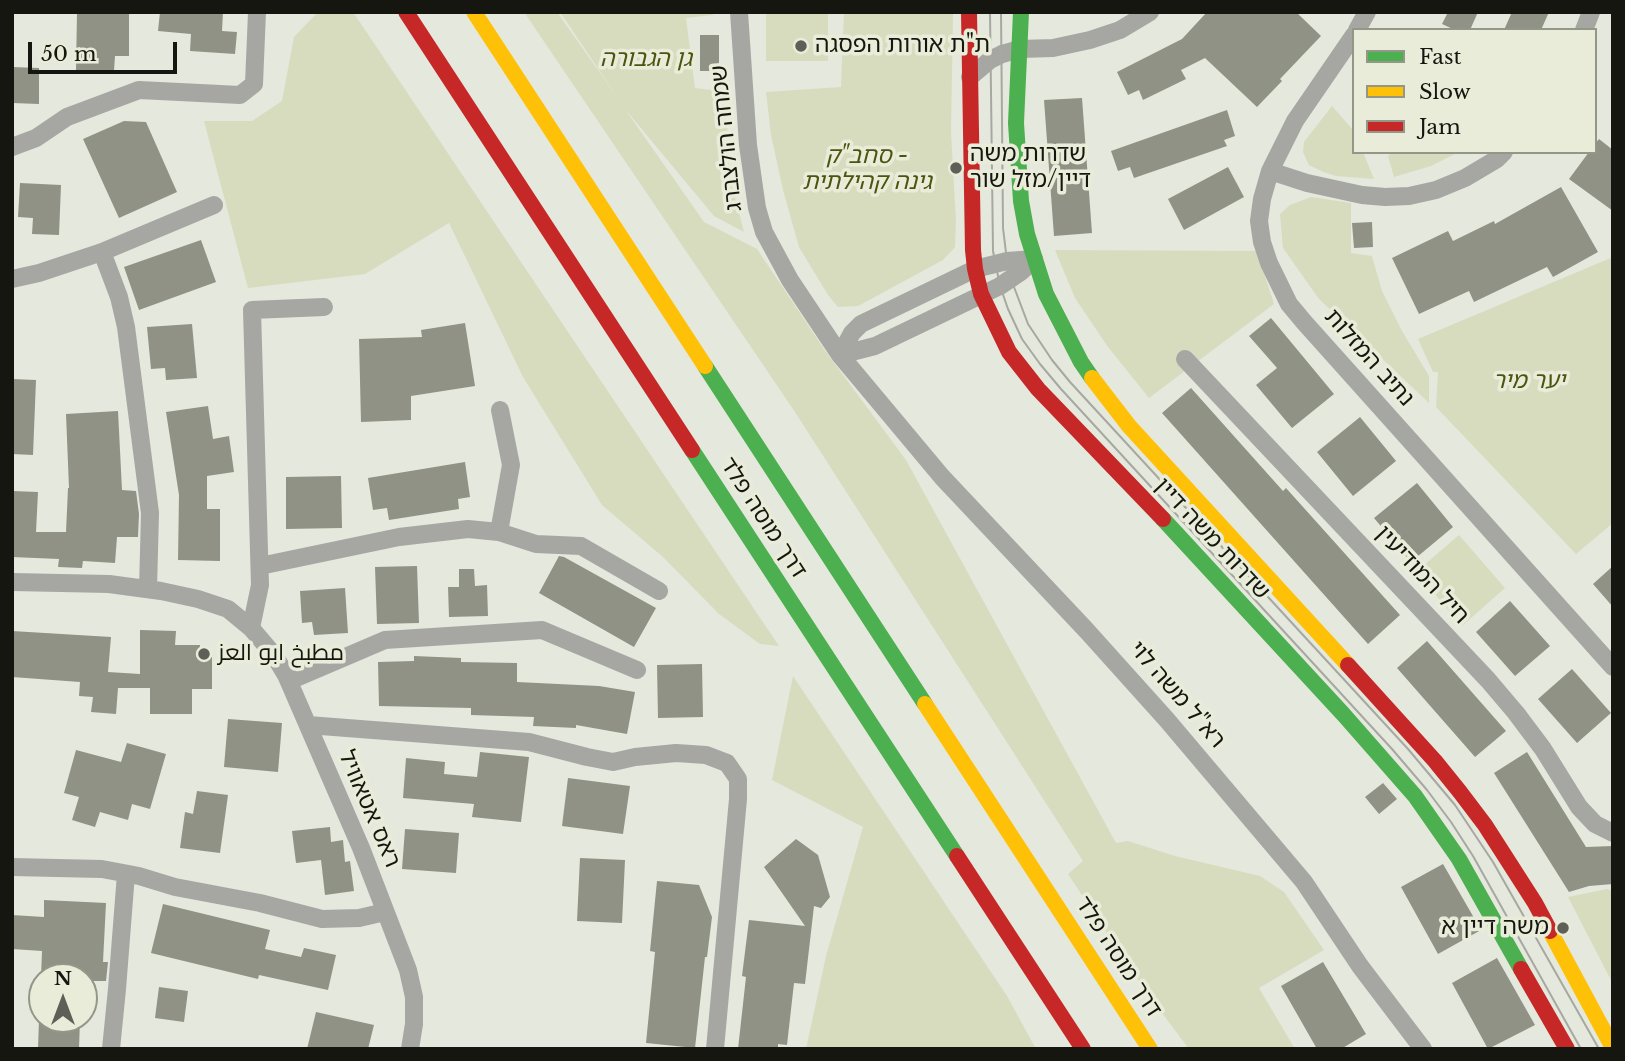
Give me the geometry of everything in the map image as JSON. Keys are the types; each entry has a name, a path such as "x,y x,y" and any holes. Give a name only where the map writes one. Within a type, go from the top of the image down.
{"main road":[{"name":"דרך מוסה פלד","path":"406,12 1083,1049"},
{"name":"דרך מוסה פלד","path":"474,12 1150,1049"},
{"name":"שדרות משה דיין","path":"969,12 973,250 981,294 999,332 1022,371 1168,524 1415,796 1465,869 1567,1049"},
{"name":"שדרות משה דיין","path":"1021,12 1016,123 1021,201 1027,234 1046,294 1081,362 1102,393 1148,446 1435,761 1485,825 1535,904 1613,1048"}],"street":[{"path":"12,148 36,138 67,117 139,90 240,96 254,84 257,12"},
{"name":"שמחה הולצברג","path":"740,12 748,145 757,208 764,232 790,280 841,355 872,393"},
{"path":"970,77 990,60 1002,54 1020,49 1053,48 1090,40 1120,30 1150,12"},
{"path":"1358,28 1367,12"},
{"name":"נתיב המזלות","path":"1352,38 1295,121 1270,171 1259,221 1269,263 1289,304 1613,667"},
{"path":"1270,171 1307,183 1362,195 1409,196 1436,190 1465,178 1502,154"},
{"path":"12,279 102,252 214,205"},
{"path":"102,252 119,297 126,327 150,513 148,589"},
{"path":"841,355 852,333 861,324 975,269 1007,261 1034,259"},
{"path":"841,355 875,346 981,294 1011,279 1034,259"},
{"path":"251,628 260,585 252,310 324,307"},
{"name":"חיל המודיעין","path":"1185,359 1488,680 1543,749 1579,807 1595,824 1613,833"},
{"name":"רא\"ל משה לוי","path":"872,393 942,477 1167,720 1304,882 1360,966 1423,1049"},
{"path":"499,531 511,466 500,410"},
{"path":"260,566 399,537 468,529 499,531 536,544 581,546 659,591"},
{"name":"ראס אטאוויל","path":"12,582 109,584 148,589 198,599 228,610 251,628 274,655 289,681 361,848 408,970 414,997 410,1049"},
{"path":"289,681 385,640 542,630 637,670"},
{"path":"308,725 528,742 613,762 676,752 706,755 727,763 738,779 738,799 715,1049"},
{"path":"12,867 102,869 322,919 359,918 385,912"},
{"path":"111,1049 126,874"}],"green space":[{"path":"318,12 353,12 779,646 760,644 719,614 663,557 602,505 523,377 449,223 365,274 248,288 204,121 252,121 282,101 294,37"},
{"name":"גן הגבורה","path":"524,12 557,12 617,97 560,12 713,12 713,15 686,18 695,88 726,92 729,175 744,232 714,216 625,109 704,222 757,249 826,352 906,460 1116,843 1128,841 1175,856 1260,876 1284,892 1324,950 1259,988 1295,1049 1189,1049 1141,985 1068,874 1083,861 795,412"},
{"path":"766,12 828,12 828,61 766,61"},
{"name":"סחב\"ק - גינה קהילתית","path":"844,12 953,12 951,132 956,222 955,247 943,260 858,306 838,307 799,247 771,135 766,92 841,87"},
{"path":"1332,106 1352,129 1352,154 1364,154 1374,179 1336,176 1309,165 1303,152 1304,142"},
{"path":"1455,154 1431,166 1394,177 1388,156"},
{"path":"1311,197 1351,203 1351,253 1372,256 1382,291 1429,376 1429,403 1319,299 1283,248 1280,214 1290,205"},
{"path":"1055,250 1257,251 1274,304 1149,398 1108,347 1075,298"},
{"name":"יער מיר","path":"1613,257 1613,523 1576,554 1436,407 1438,372 1433,372 1418,339"},
{"path":"1459,535 1505,588 1462,626 1416,572"},
{"path":"793,676 1007,996 1036,1049 806,1049 826,956 863,827 772,780"},
{"path":"1607,889 1613,891 1613,984 1568,897"}],"building":[{"path":"77,12 129,12 129,56 115,56 114,71 76,70"},
{"path":"160,12 223,12 222,31 237,32 235,54 190,51 191,34 158,31"},
{"path":"1207,12 1296,12 1321,36 1257,107 1205,58 1181,70 1186,79 1143,100 1139,90 1128,95 1117,72 1182,39"},
{"path":"1448,12 1478,12 1471,28 1451,28 1442,24"},
{"path":"1512,12 1549,12 1542,28 1505,28"},
{"path":"700,35 719,35 719,71 700,71"},
{"path":"12,67 39,68 39,104 12,103"},
{"path":"1082,98 1092,233 1054,236 1044,100"},
{"path":"1227,110 1235,136 1224,140 1227,146 1134,178 1130,167 1118,171 1111,151"},
{"path":"124,121 146,122 177,192 119,218 83,139"},
{"path":"1599,139 1613,150 1613,211 1569,179 1588,154 1597,154"},
{"path":"1228,167 1244,197 1184,230 1168,199"},
{"path":"20,183 61,185 59,235 32,234 33,218 18,217"},
{"path":"1561,187 1598,252 1553,277 1547,267 1474,302 1469,291 1419,314 1392,258 1448,231 1453,241 1494,221 1495,224"},
{"path":"1372,222 1373,247 1354,248 1352,223"},
{"path":"201,240 216,282 139,310 124,267"},
{"path":"1271,318 1334,394 1292,428 1256,385 1277,368 1249,336"},
{"path":"465,323 475,386 411,396 411,420 361,422 359,339 422,337 421,330"},
{"path":"192,324 197,378 166,380 165,368 151,369 147,327"},
{"path":"12,379 36,380 33,455 12,454"},
{"path":"1191,388 1283,491 1286,488 1400,615 1368,644 1162,413"},
{"path":"208,406 213,439 229,436 234,472 207,476 207,509 220,509 220,561 178,560 179,495 166,412"},
{"path":"118,411 122,490 136,491 138,537 117,537 115,563 83,561 82,568 58,567 59,559 12,557 12,491 38,492 36,532 66,532 69,488 66,414"},
{"path":"1360,417 1396,461 1353,496 1317,452"},
{"path":"465,462 470,497 458,499 459,509 389,520 387,508 373,510 368,478"},
{"path":"341,476 342,528 286,529 286,477"},
{"path":"1417,483 1453,527 1411,562 1374,518"},
{"path":"559,556 656,608 634,647 539,593"},
{"path":"417,566 419,623 377,624 375,567"},
{"path":"1613,566 1613,607 1593,584"},
{"path":"459,569 474,569 475,586 487,585 488,616 449,617 448,587 459,587"},
{"path":"345,588 348,633 314,635 312,622 302,623 300,591"},
{"path":"1510,601 1550,646 1515,676 1476,632"},
{"path":"140,630 176,631 175,645 200,645 199,657 212,657 212,689 192,689 192,714 150,714 150,688 118,688 116,714 91,712 93,697 79,696 80,682 12,677 12,631 111,637 108,672 140,674"},
{"path":"1427,641 1506,731 1475,757 1397,668"},
{"path":"414,656 461,658 461,662 517,663 517,682 599,686 635,692 627,734 576,725 576,728 533,726 534,717 471,715 471,708 379,706 378,662 414,661"},
{"path":"702,664 703,717 658,718 657,665"},
{"path":"1572,669 1611,713 1577,743 1538,699"},
{"path":"228,719 282,723 278,772 224,767"},
{"path":"127,743 166,754 150,809 132,804 128,820 100,812 95,827 72,820 79,797 64,793 76,750 121,762"},
{"path":"480,752 529,757 521,822 472,817 474,804 403,798 406,758 445,762 444,774 477,777"},
{"path":"1527,752 1586,847 1613,846 1613,884 1589,886 1569,892 1494,773"},
{"path":"568,778 630,786 623,834 562,826"},
{"path":"1383,783 1397,799 1379,814 1365,797"},
{"path":"197,791 228,795 220,853 180,848 185,812 193,814"},
{"path":"330,827 331,842 343,840 345,862 350,861 354,891 325,895 321,860 296,863 292,831"},
{"path":"405,829 459,833 456,873 402,869"},
{"path":"796,839 818,855 830,897 821,908 814,906 805,984 794,983 787,1045 778,1044 778,1049 738,1049 746,977 742,976 749,920 805,926 764,867"},
{"path":"580,858 625,860 622,923 577,921"},
{"path":"1443,864 1481,930 1438,954 1401,887"},
{"path":"657,881 699,885 712,917 695,1048 646,1043 655,952 650,951"},
{"path":"44,900 106,903 103,962 108,962 106,981 98,981 98,963 42,963 42,951 12,949 12,915 44,917"},
{"path":"163,904 270,930 265,949 301,957 304,948 336,955 328,990 259,975 258,979 151,953"},
{"path":"1497,958 1535,1025 1488,1049 1452,983"},
{"path":"1323,962 1366,1034 1341,1049 1317,1049 1281,986"},
{"path":"159,987 188,991 184,1022 155,1018"},
{"path":"316,1012 374,1025 368,1049 307,1049"},
{"path":"39,1033 80,1033 79,1049 38,1049"}],"tram line":[{"path":"990,12 993,251 1000,286 1022,339 1061,389 1427,790 1473,856 1581,1049"},
{"path":"1001,12 1003,228 1011,279 1028,324 1070,382 1408,749 1455,805 1493,862 1599,1049"}],"traffic: fast":[{"path":"1021,12 1016,123 1021,201 1027,234 1046,294 1092,378"},
{"path":"705,366 925,704"},
{"path":"692,450 957,856"},
{"path":"1163,519 1415,796 1459,859 1521,969"}],"traffic: slow":[{"path":"474,12 705,366"},
{"path":"1092,378 1129,426 1348,665"},
{"path":"925,704 1150,1049"},
{"path":"1550,931 1613,1048"}],"traffic: jam":[{"path":"406,12 692,450"},
{"path":"969,12 973,250 981,294 1009,352 1038,389 1163,519"},
{"path":"1348,665 1460,792 1485,825 1550,931"},
{"path":"957,856 1083,1049"},
{"path":"1521,969 1567,1049"}],"place":[{"name":"ת\"ת אורות הפסגה","path":"801,46"},
{"name":"שדרות משה דיין/מזל שור","path":"956,168"},
{"name":"مطبخ ابو العز","path":"204,654"},
{"name":"משה דיין א","path":"1563,928"}]}
